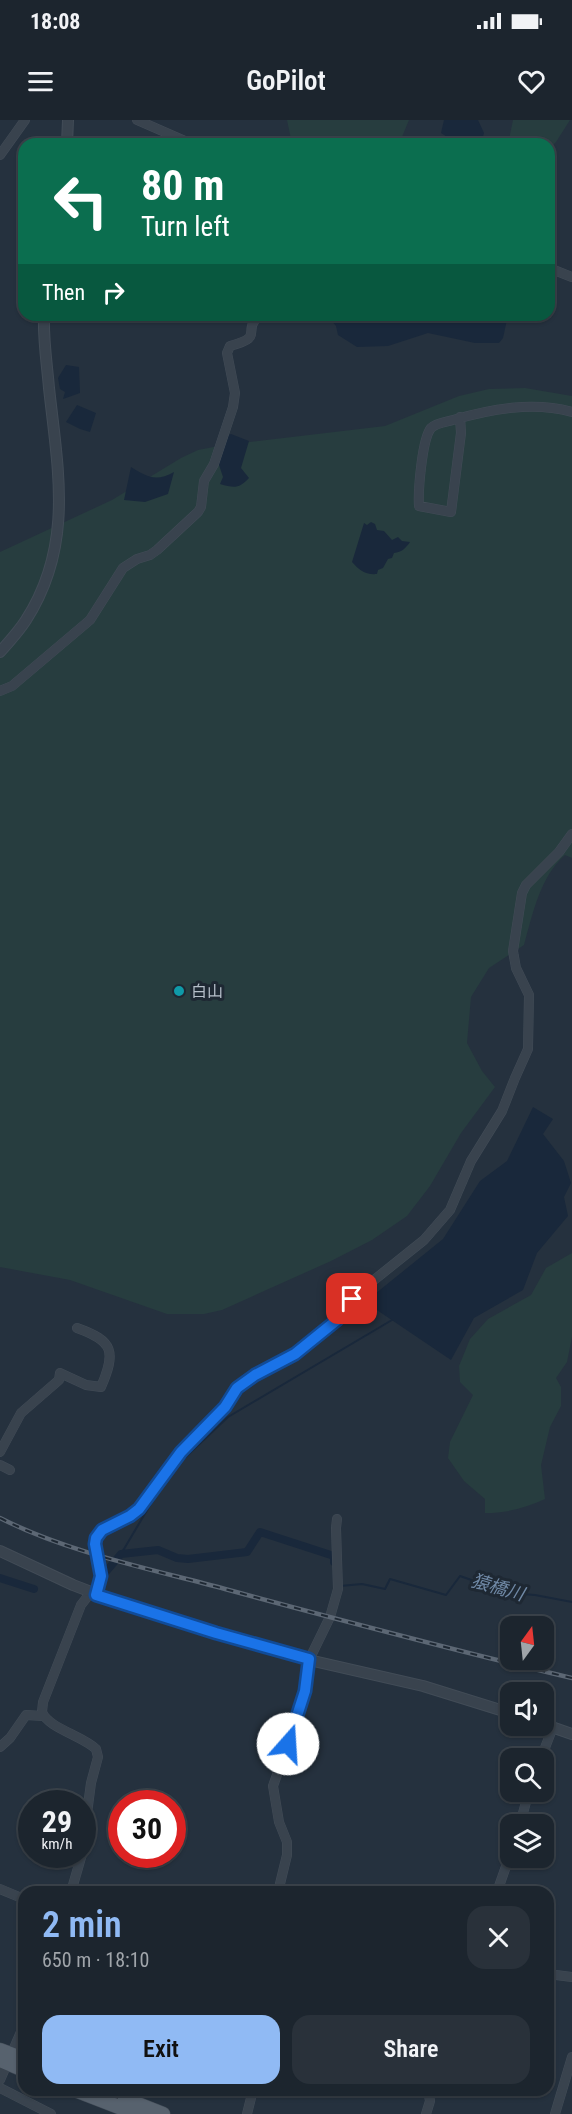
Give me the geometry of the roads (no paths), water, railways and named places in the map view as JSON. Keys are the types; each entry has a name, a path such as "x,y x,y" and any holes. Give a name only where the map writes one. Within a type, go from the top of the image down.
{"main road":[{"path":"90,2096 137,2114"},
{"path":"116,2096 163,2114"}],"street":[{"path":"0,155 25,120"},
{"path":"67,138 68,120"},
{"path":"137,120 178,138"},
{"path":"555,270 572,277"},
{"path":"0,652 25,621 38,598 52,562 60,521 60,482 44,321"},
{"path":"0,691 12,686 90,620 123,568 136,559 150,555 157,550 198,512 201,507 204,481 214,464 233,407 235,393 227,353 230,346 248,341 252,336 252,324 254,321"},
{"path":"460,417 461,433 451,512 419,506 421,471 430,430 435,425 460,417 501,407 572,412"},
{"path":"43,1716 43,1702 81,1605 94,1594 101,1576 95,1544 102,1530 139,1509 181,1452 225,1407 237,1388 255,1375 295,1354 324,1332 364,1288 424,1240 450,1210 471,1161 502,1111 528,1049 530,994 516,968 513,951 522,893 526,885 572,834"},
{"path":"0,1452 21,1413 59,1380 60,1373 86,1385 101,1387 107,1374 110,1353 106,1342 94,1334 77,1328"},
{"path":"0,1465 10,1470"},
{"path":"279,1886 287,1855 287,1842 279,1822 273,1785 300,1710 309,1659 330,1617 338,1586 337,1519"},
{"path":"0,1551 94,1594 204,1630 309,1659 423,1686 500,1710"},
{"path":"0,1748 26,1715 43,1716 82,1738 96,1749 98,1757 90,1790"},
{"path":"554,1728 572,1734"},
{"path":"73,1886 78,1868"},
{"path":"499,1886 506,1868"},
{"path":"0,1889 18,1896"},
{"path":"554,1975 572,1977"},
{"path":"0,2080 18,2038"},
{"path":"555,2114 572,2057"},
{"path":"0,2088 51,2114"},
{"path":"247,2114 252,2096"},
{"path":"426,2114 429,2096"}],"water":[{"path":"444,120 478,120 484,133 483,138 449,138 441,133"},
{"path":"332,321 507,321 503,338 499,343 475,343 428,333 388,346 357,347 338,335"},
{"path":"66,365 79,367 80,393 63,399 65,392 60,389 58,378"},
{"path":"77,405 96,413 90,432 66,422"},
{"path":"231,434 249,441 241,468 249,478 236,487 220,484 223,477 218,462 226,436"},
{"path":"131,467 152,477 162,477 174,472 168,494 145,502 124,500"},
{"path":"371,522 375,524 377,530 384,531 392,540 398,537 402,541 410,542 404,549 394,553 377,574 369,574 352,562 364,523 367,525"},
{"path":"533,1107 553,1119 543,1134 564,1161 571,1183 564,1197 568,1216 537,1253 523,1290 474,1318 451,1360 365,1302 443,1239 480,1181 507,1161"}],"waterway":[{"path":"174,1468 228,1417 392,1320"},
{"path":"121,1554 159,1490"},
{"path":"104,1574 121,1554 158,1550 177,1558 188,1559 247,1552 260,1532 334,1556 334,1562"},
{"name":"猿橋川","path":"340,1586 362,1584 385,1589 390,1579 446,1595 460,1576 509,1593 572,1602"},
{"path":"0,1578 34,1589"}],"railway":[{"path":"0,1518 82,1551 398,1635 572,1678"}],"place":[{"name":"白山","path":"179,991"}]}
